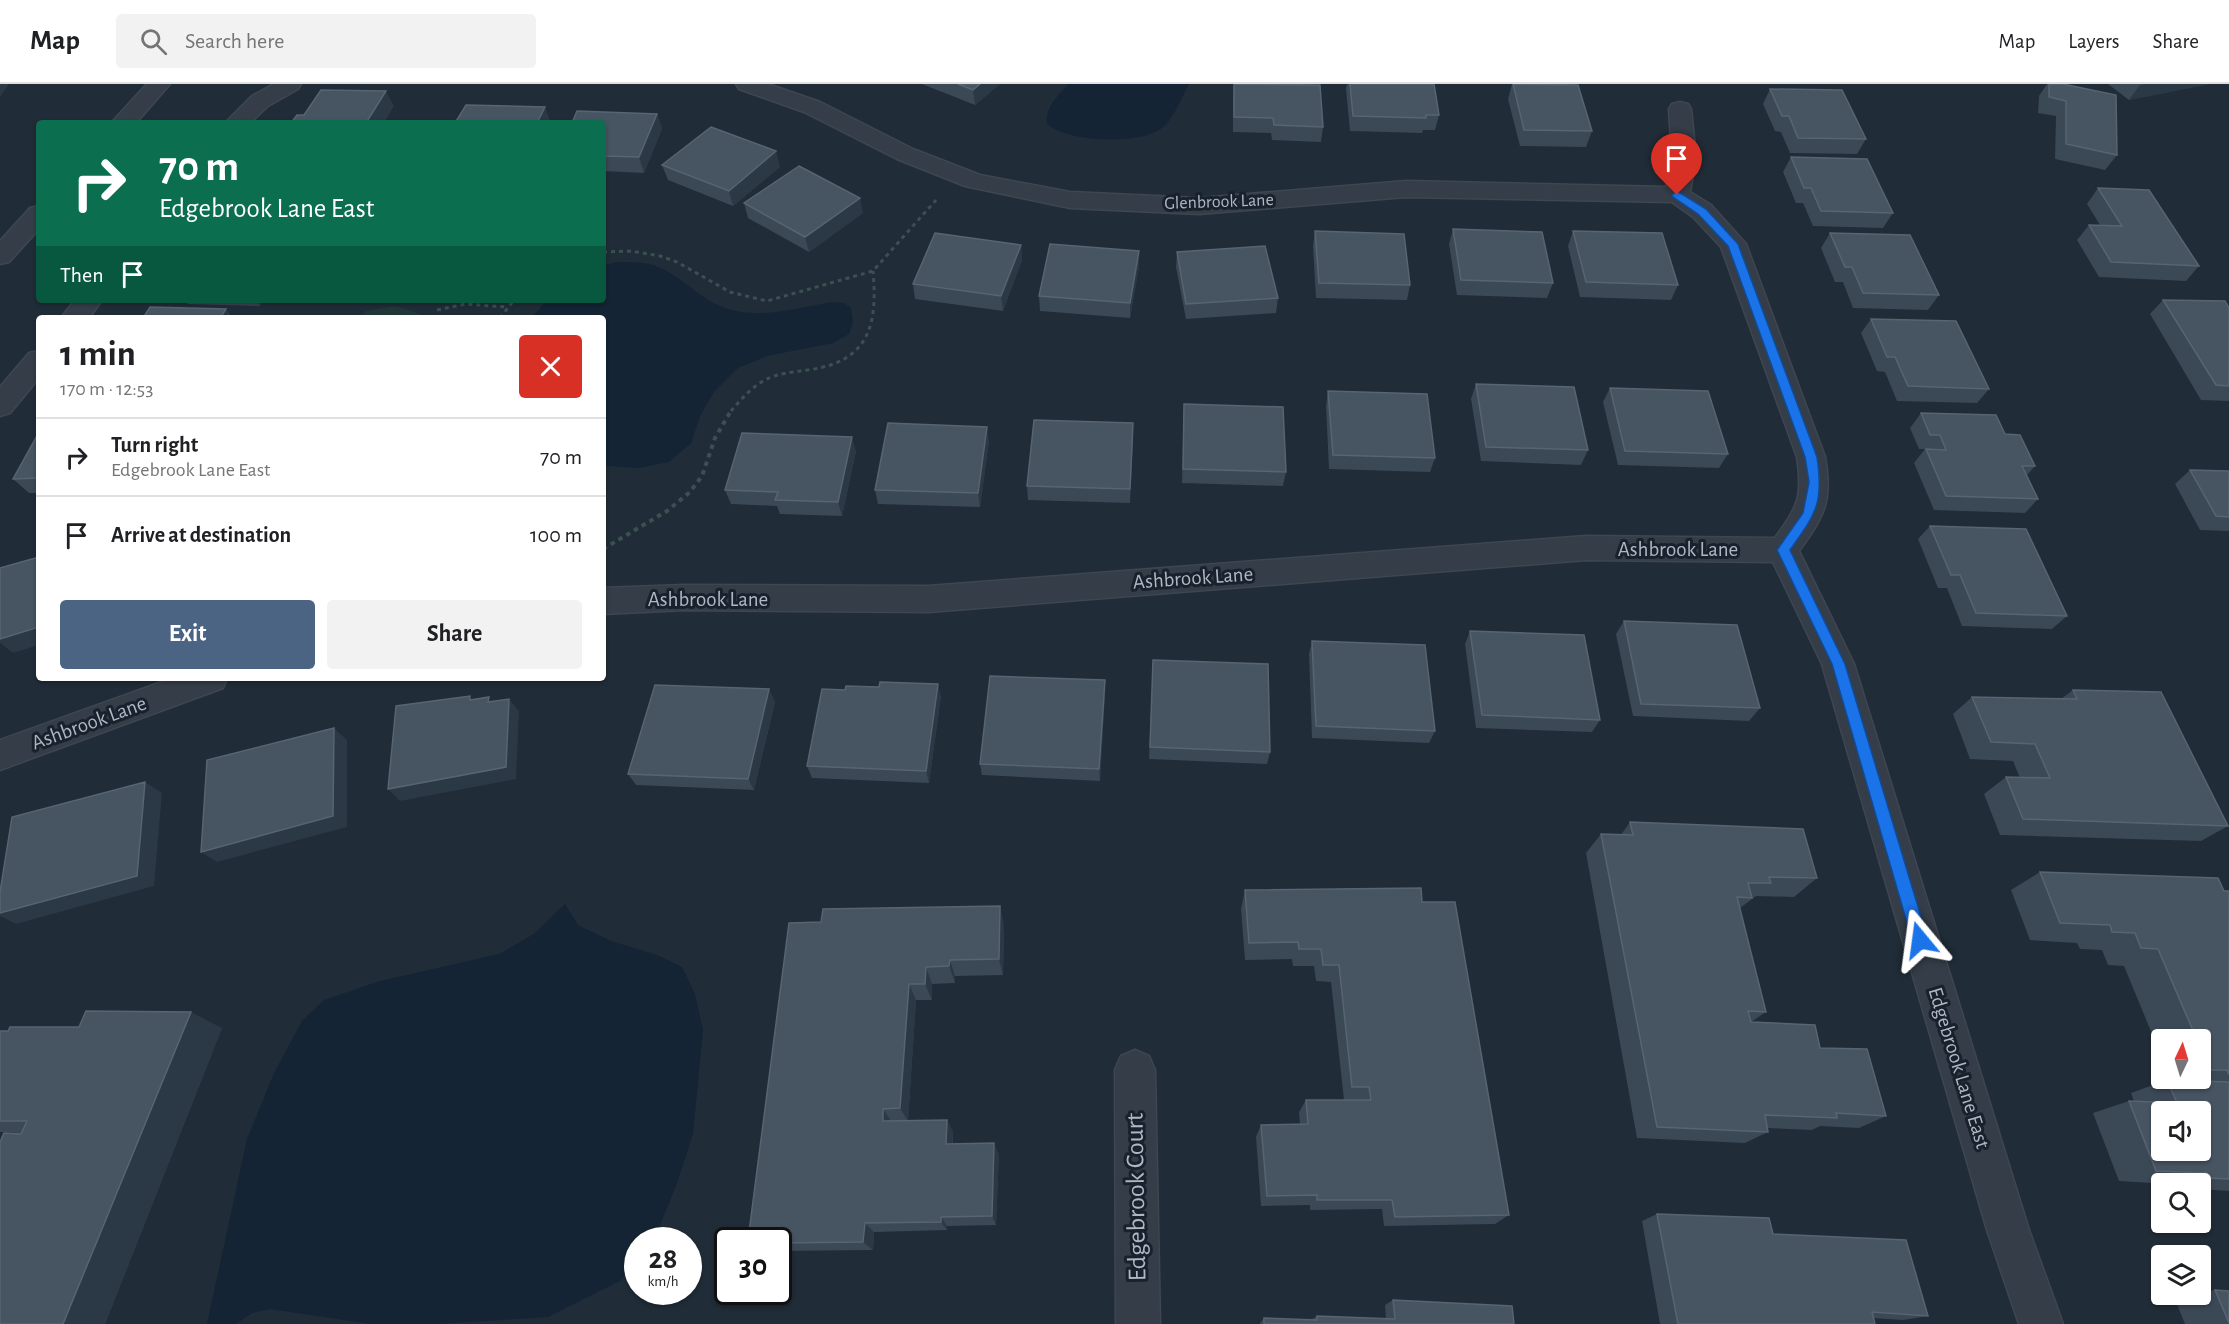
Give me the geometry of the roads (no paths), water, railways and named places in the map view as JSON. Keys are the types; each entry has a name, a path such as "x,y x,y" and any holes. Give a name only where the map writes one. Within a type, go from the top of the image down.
{"street":[{"path":"126,120 159,84"},
{"path":"240,120 260,101 290,84"},
{"name":"Glenbrook Lane","path":"747,84 812,108 905,154 974,181 1070,200 1199,206 1406,189 1677,195"},
{"path":"1680,109 1684,158 1677,195 1702,212 1733,244 1811,457 1815,482 1809,514 1783,550"},
{"path":"0,256 36,217"},
{"path":"76,315 86,303"},
{"path":"0,406 36,364"},
{"name":"Ashbrook Lane","path":"606,601 759,598 858,601 928,599 1586,548 1783,550"},
{"name":"Edgebrook Lane East","path":"1783,550 1838,664 2008,1230 2041,1324"},
{"name":"Ashbrook Lane","path":"0,755 203,681"},
{"name":"Edgebrook Court","path":"1135,1070 1138,1324"}],"water":[{"path":"1068,84 1189,84 1173,116 1159,130 1134,138 1102,139 1070,135 1047,124 1050,107"},
{"path":"616,262 655,266 674,275 710,301 734,311 777,312 834,302 844,303 851,308 853,323 849,334 833,343 767,356 738,368 714,392 701,414 691,443 669,462 638,468 608,466 606,465 606,315 534,315 544,303 606,303 606,265"},
{"path":"565,904 578,925 611,941 657,955 682,967 695,994 703,1030 693,1134 659,1227 624,1227 624,1276 620,1281 548,1317 438,1324 371,1324 270,1309 252,1313 236,1324 207,1324 247,1139 274,1073 302,1021 324,1000 380,981 499,954 534,934"}]}
